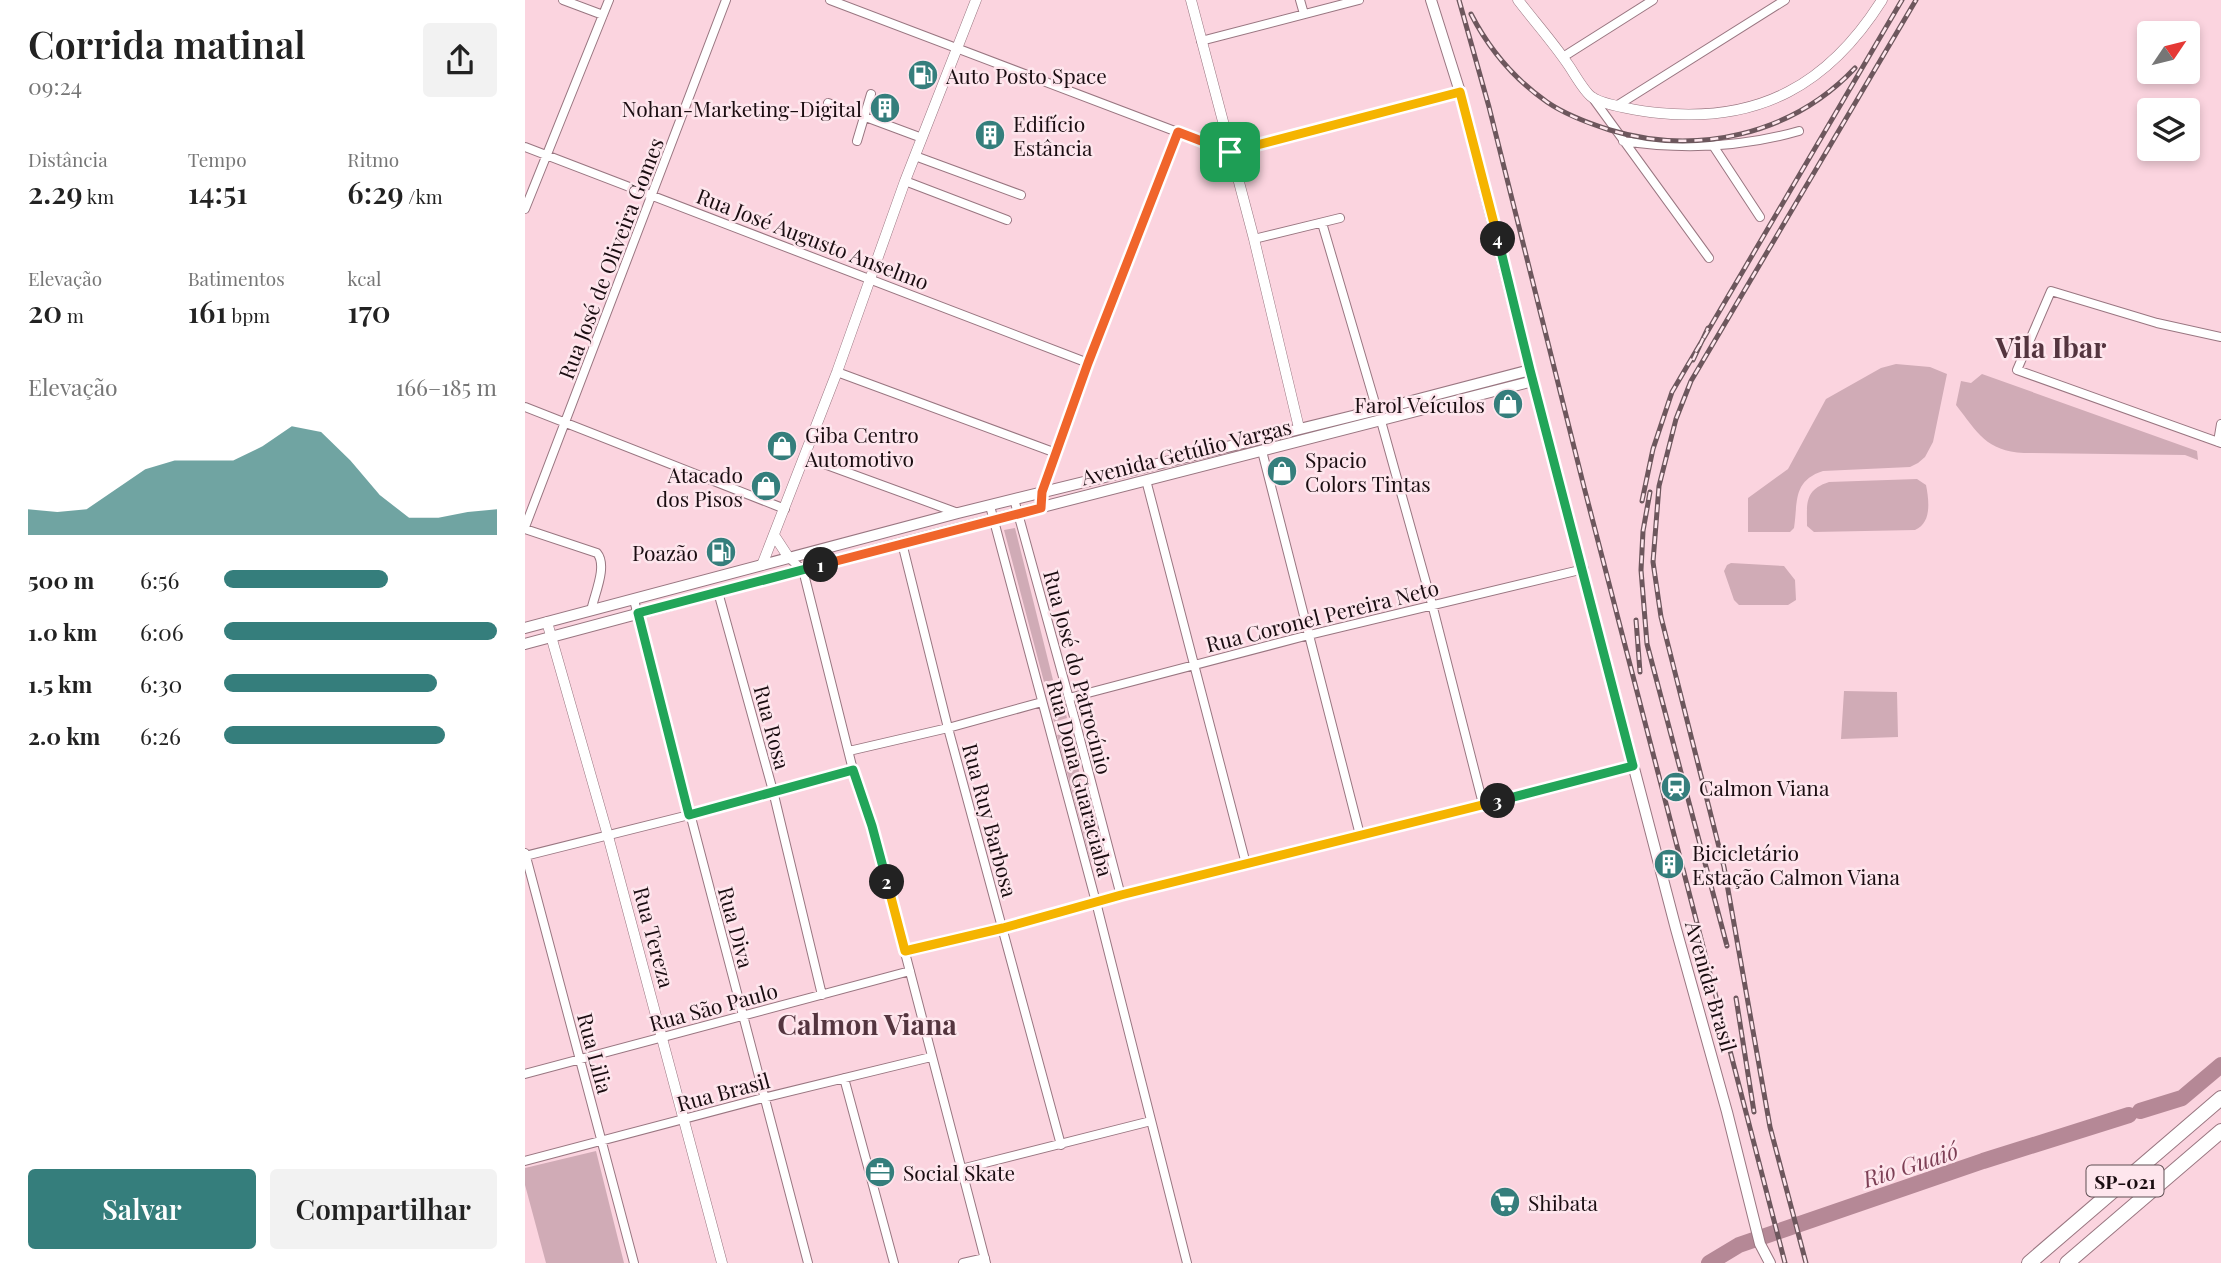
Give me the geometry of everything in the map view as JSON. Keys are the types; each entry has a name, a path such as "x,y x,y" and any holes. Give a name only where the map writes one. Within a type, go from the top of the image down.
{"highway":[{"name":"SP-021","path":"2029,1263 2220,1098"},
{"name":"SP-021","path":"2067,1263 2221,1131"}],"main road":[{"name":"Avenida Brasil","path":"1431,0 1460,92 1633,766 1765,1257 1756,1263"},
{"name":"Avenida Getúlio Vargas","path":"525,644 902,542 1262,451 1379,415 1531,375"},
{"name":"Avenida Getúlio Vargas","path":"525,628 1042,492 1299,428 1379,415"},
{"path":"1262,451 1294,438 1299,434 1299,428"}],"street":[{"path":"563,0 603,15"},
{"path":"525,209 609,0"},
{"name":"Rua José de Oliveira Gomes","path":"525,528 726,0"},
{"path":"830,0 1230,152 1460,92"},
{"path":"762,565 837,372 905,181 976,0"},
{"path":"1300,0 1304,14"},
{"path":"1201,41 1359,0"},
{"path":"1518,0 1563,57 1709,258"},
{"path":"1563,57 1653,0"},
{"path":"1618,105 1785,0"},
{"path":"1592,97 1648,112 1684,116 1718,114 1753,107 1785,94 1829,66 1847,47 1882,0"},
{"path":"1188,1 1254,239 1299,428"},
{"path":"857,141 871,94"},
{"path":"828,103 922,138"},
{"path":"1623,141 1714,147 1799,131"},
{"path":"1041,508 1042,492 1088,363 1178,132"},
{"name":"Rua José Augusto Anselmo","path":"525,147 1088,363"},
{"path":"1714,147 1760,217"},
{"path":"915,156 1021,195"},
{"path":"905,181 1007,220"},
{"path":"1254,239 1340,218"},
{"path":"1322,223 1432,604 1483,804"},
{"path":"2221,337 2157,323 2051,291 2017,370 2219,443 2221,424"},
{"path":"837,372 1056,453"},
{"path":"525,407 785,509"},
{"path":"1262,451 1360,835"},
{"path":"805,457 958,513"},
{"path":"1146,480 1246,864"},
{"name":"Rua José do Patrocínio","path":"1014,499 1121,895"},
{"name":"Rua Dona Guaraciaba","path":"990,506 1097,902 1187,1263"},
{"path":"525,528 597,553 601,557 602,565 590,611"},
{"path":"774,535 789,558 803,570 853,770 872,826 905,951 985,1260 963,1263"},
{"name":"Rua Ruy Barbosa","path":"902,542 948,728 1061,1146"},
{"name":"Rua Coronel Pereira Neto","path":"1069,698 1432,604 1584,569"},
{"name":"Rua Rosa","path":"718,592 773,791 822,995"},
{"name":"Rua Diva","path":"634,600 808,1263"},
{"name":"Rua Tereza","path":"547,622 608,836 722,1263"},
{"path":"849,751 1042,702"},
{"path":"905,951 1633,766"},
{"path":"525,855 608,836 853,770"},
{"name":"Rua Lilia","path":"525,855 634,1263"},
{"name":"Rua São Paulo","path":"525,1074 910,971"},
{"name":"Rua Brasil","path":"525,1161 931,1057"},
{"path":"844,1078 894,1263"},
{"path":"961,1169 1061,1146 1151,1121"}],"shaded area":[{"path":"1896,364 1930,367 1947,374 1933,442 1925,457 1910,467 1823,471 1813,475 1798,494 1794,528 1790,532 1748,532 1748,498 1788,469 1826,399 1881,368"},
{"path":"1982,374 2197,451 2198,460 2185,455 2024,453 2000,449 1984,439 1956,405 1961,381 1971,383"},
{"path":"1917,479 1926,485 1928,504 1927,517 1915,530 1814,532 1807,526 1809,499 1821,485 1829,482"},
{"path":"1015,528 1053,680 1044,682 1004,530"},
{"path":"1731,563 1784,566 1795,580 1796,600 1788,605 1739,605 1734,600 1724,571"},
{"path":"1844,691 1897,692 1898,737 1841,739"},
{"path":"1061,695 1067,718 1054,722 1048,697"},
{"path":"1069,732 1102,860 1091,862 1057,735"},
{"path":"596,1151 624,1263 546,1263 525,1185 525,1168"}],"waterway":[{"name":"Rio Guaió","path":"2140,1111 2182,1098 2221,1065"},
{"name":"Rio Guaió","path":"1709,1263 1739,1245 1983,1161 2129,1115"}],"railway":[{"path":"1459,0 1489,107 1584,487 1785,1263"},
{"path":"1642,501 1653,449 1672,392 1902,0"},
{"path":"1806,1263 1770,1127 1724,867 1661,617 1653,562 1659,486 1676,419 1691,381 1916,0"},
{"path":"1471,14 1503,62 1547,102 1585,121 1643,138 1676,141 1709,139 1741,134 1772,124 1802,110 1830,91 1855,68"},
{"path":"1693,360 1708,328"},
{"path":"1650,492 1643,531 1641,570 1647,644 1727,946"},
{"path":"1636,620 1640,672"},
{"path":"1736,998 1754,1112"}],"place":[{"name":"Auto Posto Space","path":"923,75"},
{"name":"Nohan-Marketing-Digital","path":"885,108"},
{"name":"Edifício Estância","path":"990,135"},
{"name":"Farol Veículos","path":"1508,404"},
{"name":"Giba Centro Automotivo","path":"782,446"},
{"name":"Spacio Colors Tintas","path":"1282,471"},
{"name":"Atacado dos Pisos","path":"766,486"},
{"name":"Poazão","path":"721,552"},
{"name":"Calmon Viana","path":"1676,787"},
{"name":"Bicicletário Estação Calmon Viana","path":"1669,864"},
{"name":"Social Skate","path":"880,1172"},
{"name":"Shibata","path":"1505,1202"}],"district":[{"name":"Vila Ibar","path":"2051,346"},
{"name":"Calmon Viana","path":"867,1023"}],"route":[{"path":"1460,92 1633,766 905,951 872,826 853,770 689,815 638,613 902,542 1041,508 1042,492 1088,363 1178,132 1230,152 1460,92"}]}
